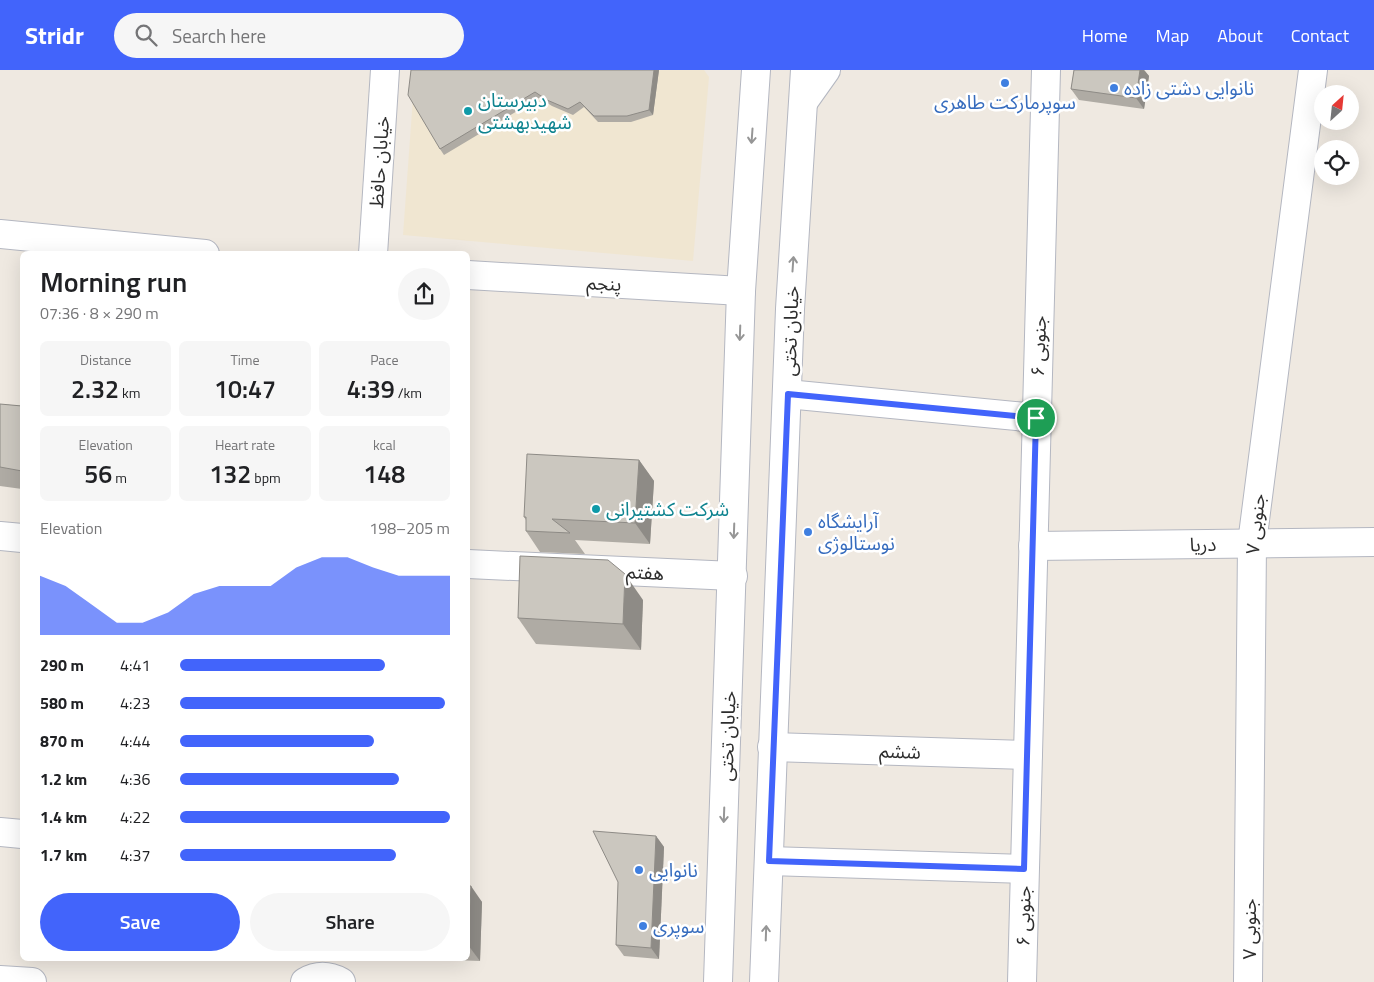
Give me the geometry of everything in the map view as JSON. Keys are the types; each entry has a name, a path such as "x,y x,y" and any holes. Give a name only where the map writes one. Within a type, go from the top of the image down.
{"street":[{"name":"خیابان حافظ","path":"373,251 385,70"},
{"path":"741,70 756,82"},
{"name":"خیابان تختی","path":"764,982 790,309 804,101 804,70"},
{"path":"804,101 826,70"},
{"name":"۶ جنوبی","path":"1022,982 1046,70"},
{"name":"۷ جنوبی","path":"1248,982 1252,543 1313,70"},
{"name":"خیابان تختی","path":"718,982 741,291 756,82"},
{"path":"0,234 173,251"},
{"name":"پنجم","path":"470,275 741,291"},
{"path":"788,394 1036,418"},
{"path":"0,536 20,538"},
{"name":"دریا","path":"1033,546 1374,542"},
{"name":"هفتم","path":"470,564 732,576"},
{"name":"ششم","path":"772,747 1028,755"},
{"path":"0,832 20,834"},
{"path":"769,861 1024,869"},
{"path":"0,980 32,982"}],"shaded area":[{"path":"415,70 704,70 709,77 693,261 403,235"}],"building":[{"name":"دبیرستان شهیدبهشتی","path":"411,70 654,70 649,110 627,116 594,116 580,102 568,109 547,100 535,92 440,149 408,95"},
{"path":"1074,70 1140,70 1136,98 1071,89"},
{"path":"0,404 20,406 20,471 0,467"},
{"path":"527,454 639,460 635,523 552,519 570,533 526,531 526,517 524,517"},
{"path":"520,556 608,560 625,574 623,624 518,618"},
{"path":"593,831 656,836 651,948 616,945 618,882"}],"place":[{"name":"سوپرمارکت طاهری","path":"1005,83"},
{"name":"نانوایی دشتی زاده","path":"1114,88"},
{"name":"دبیرستان شهیدبهشتی","path":"468,111"},
{"name":"شرکت کشتیرانی","path":"596,509"},
{"name":"آرایشگاه نوستالوژی","path":"808,532"},
{"name":"نانوایی","path":"639,870"},
{"name":"سوپری","path":"643,926"}],"route":[{"path":"788,394 1036,418 1024,869 769,861 778,582 788,394"}]}
